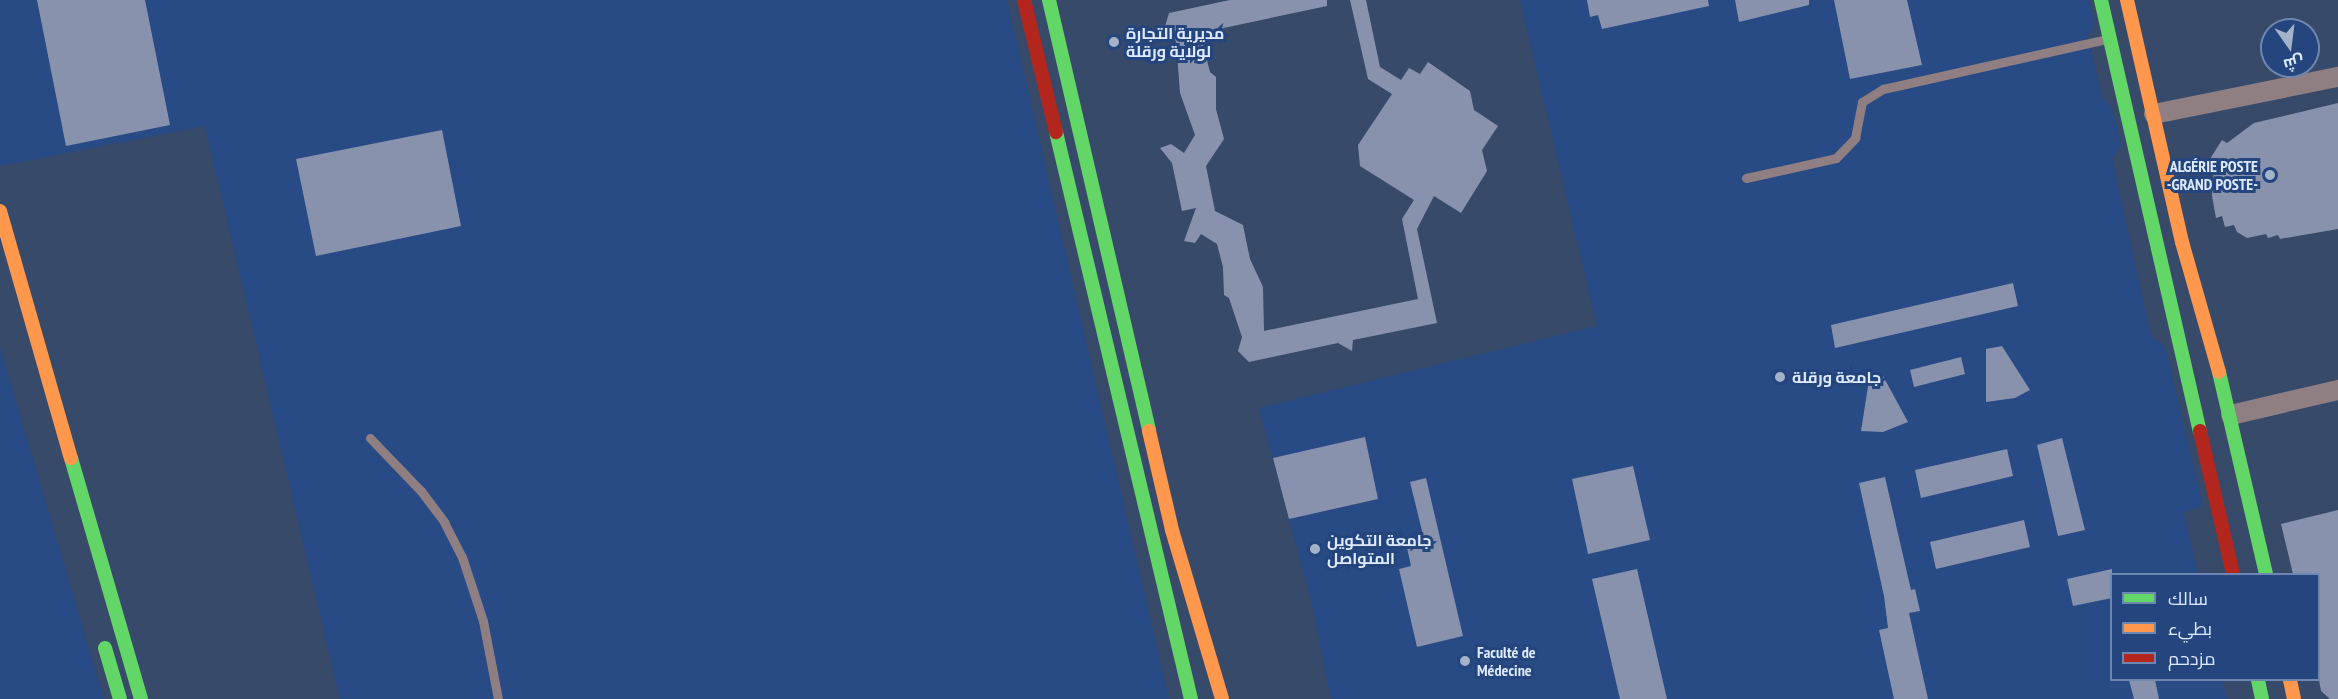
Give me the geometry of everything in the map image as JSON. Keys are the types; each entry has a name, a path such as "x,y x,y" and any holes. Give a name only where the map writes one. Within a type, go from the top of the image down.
{"street":[{"path":"1024,0 1095,308 1191,699"},
{"path":"1049,0 1172,530 1222,699"},
{"path":"2101,0 2233,573"},
{"path":"2127,0 2170,189 2231,415 2266,573"},
{"path":"2154,114 2338,77"},
{"path":"2144,195 2170,189"},
{"path":"0,211 141,699"},
{"path":"1095,308 1119,303"},
{"path":"2231,415 2338,390"},
{"path":"1133,466 1156,460"},
{"path":"100,631 120,699"},
{"path":"2258,681 2262,699"},
{"path":"2290,681 2294,699"}],"lane":[{"path":"1746,178 1836,158 1855,138 1862,102 1876,92 2110,38"},
{"path":"370,438 421,490 444,522 462,556 483,621 498,699"}],"shaded area":[{"path":"0,0 1007,0 1169,699 340,699 205,126 0,166"},
{"name":"جامعة ورقلة","path":"1520,0 2089,0 2095,25 2088,37 2102,97 2112,108 2121,145 2112,158 2151,336 2165,346 2203,506 2184,512 2198,573 2110,573 2110,681 2222,681 2227,699 1331,699 1311,600 1259,408 1597,326"},
{"path":"0,347 104,699 0,699"}],"building":[{"path":"37,0 145,0 170,125 66,146"},
{"path":"1230,0 1327,0 1327,6 1200,33 1210,72 1216,77 1216,109 1224,139 1206,166 1215,211 1243,225 1250,259 1263,287 1264,331 1418,299 1402,219 1414,200 1360,166 1358,145 1392,94 1368,79 1350,0 1366,0 1380,67 1401,80 1409,68 1420,74 1428,62 1470,91 1474,110 1498,126 1482,150 1487,171 1461,213 1434,196 1417,229 1437,323 1353,340 1352,351 1338,343 1249,362 1238,351 1242,337 1229,298 1224,295 1223,267 1217,244 1201,234 1195,243 1184,241 1196,208 1182,211 1172,163 1160,148 1171,144 1184,153 1195,135 1180,93 1176,41 1164,30 1169,13"},
{"path":"1587,0 1708,0 1709,6 1602,29 1598,15 1590,17"},
{"path":"1735,0 1809,0 1809,5 1739,22"},
{"path":"1834,0 1907,0 1922,65 1850,79"},
{"name":"ALGÉRIE POSTE -GRAND POSTE-","path":"2338,103 2338,229 2280,239 2278,235 2268,238 2266,234 2247,238 2237,232 2234,225 2225,227 2222,216 2216,218 2212,196 2214,166 2208,162 2222,140 2227,143 2254,123"},
{"path":"442,130 461,226 316,256 296,159"},
{"path":"2013,283 2018,306 1835,348 1831,325"},
{"path":"2002,346 2030,390 2015,398 1986,402 1986,349"},
{"path":"1961,357 1965,374 1914,387 1910,370"},
{"path":"1883,376 1908,422 1883,432 1861,431 1869,380"},
{"path":"1365,437 1378,499 1289,519 1273,458"},
{"path":"2062,438 2085,530 2058,536 2037,445"},
{"path":"2007,449 2013,476 1921,498 1915,470"},
{"path":"1633,466 1650,540 1588,554 1572,479"},
{"path":"1885,477 1911,590 1915,589 1920,611 1909,613 1928,699 1894,699 1879,630 1888,628 1884,596 1859,483"},
{"path":"1426,478 1463,636 1417,647 1399,569 1411,566 1406,543 1424,539 1410,482"},
{"path":"2338,510 2338,699 2330,699 2321,691 2319,681 2320,573 2293,573 2281,524"},
{"path":"2024,520 2030,547 1936,569 1930,542"},
{"path":"1637,569 1667,699 1620,699 1592,579"},
{"path":"2112,569 2110,598 2073,606 2067,579"},
{"path":"2129,681 2155,681 2159,699 2134,699"}],"traffic: fast":[{"path":"1049,0 1149,431"},
{"path":"2101,0 2200,431"},
{"path":"1056,132 1191,699"},
{"path":"2219,372 2266,573"},
{"path":"71,458 141,699"},
{"path":"105,648 120,699"},
{"path":"2258,681 2262,699"}],"traffic: slow":[{"path":"2127,0 2182,242 2219,372"},
{"path":"0,211 71,458"},
{"path":"1149,431 1172,530 1222,699"},
{"path":"2290,681 2294,699"}],"traffic: jam":[{"path":"1024,0 1056,132"},
{"path":"2200,431 2233,573"}],"place":[{"name":"مديرية التجارة لولاية ورقلة","path":"1114,42"},
{"name":"ALGÉRIE POSTE -GRAND POSTE-","path":"2270,175"},
{"name":"جامعة ورقلة","path":"1780,377"},
{"name":"جامعة التكوين المتواصل","path":"1315,549"},
{"name":"Faculté de Médecine","path":"1465,661"}]}
